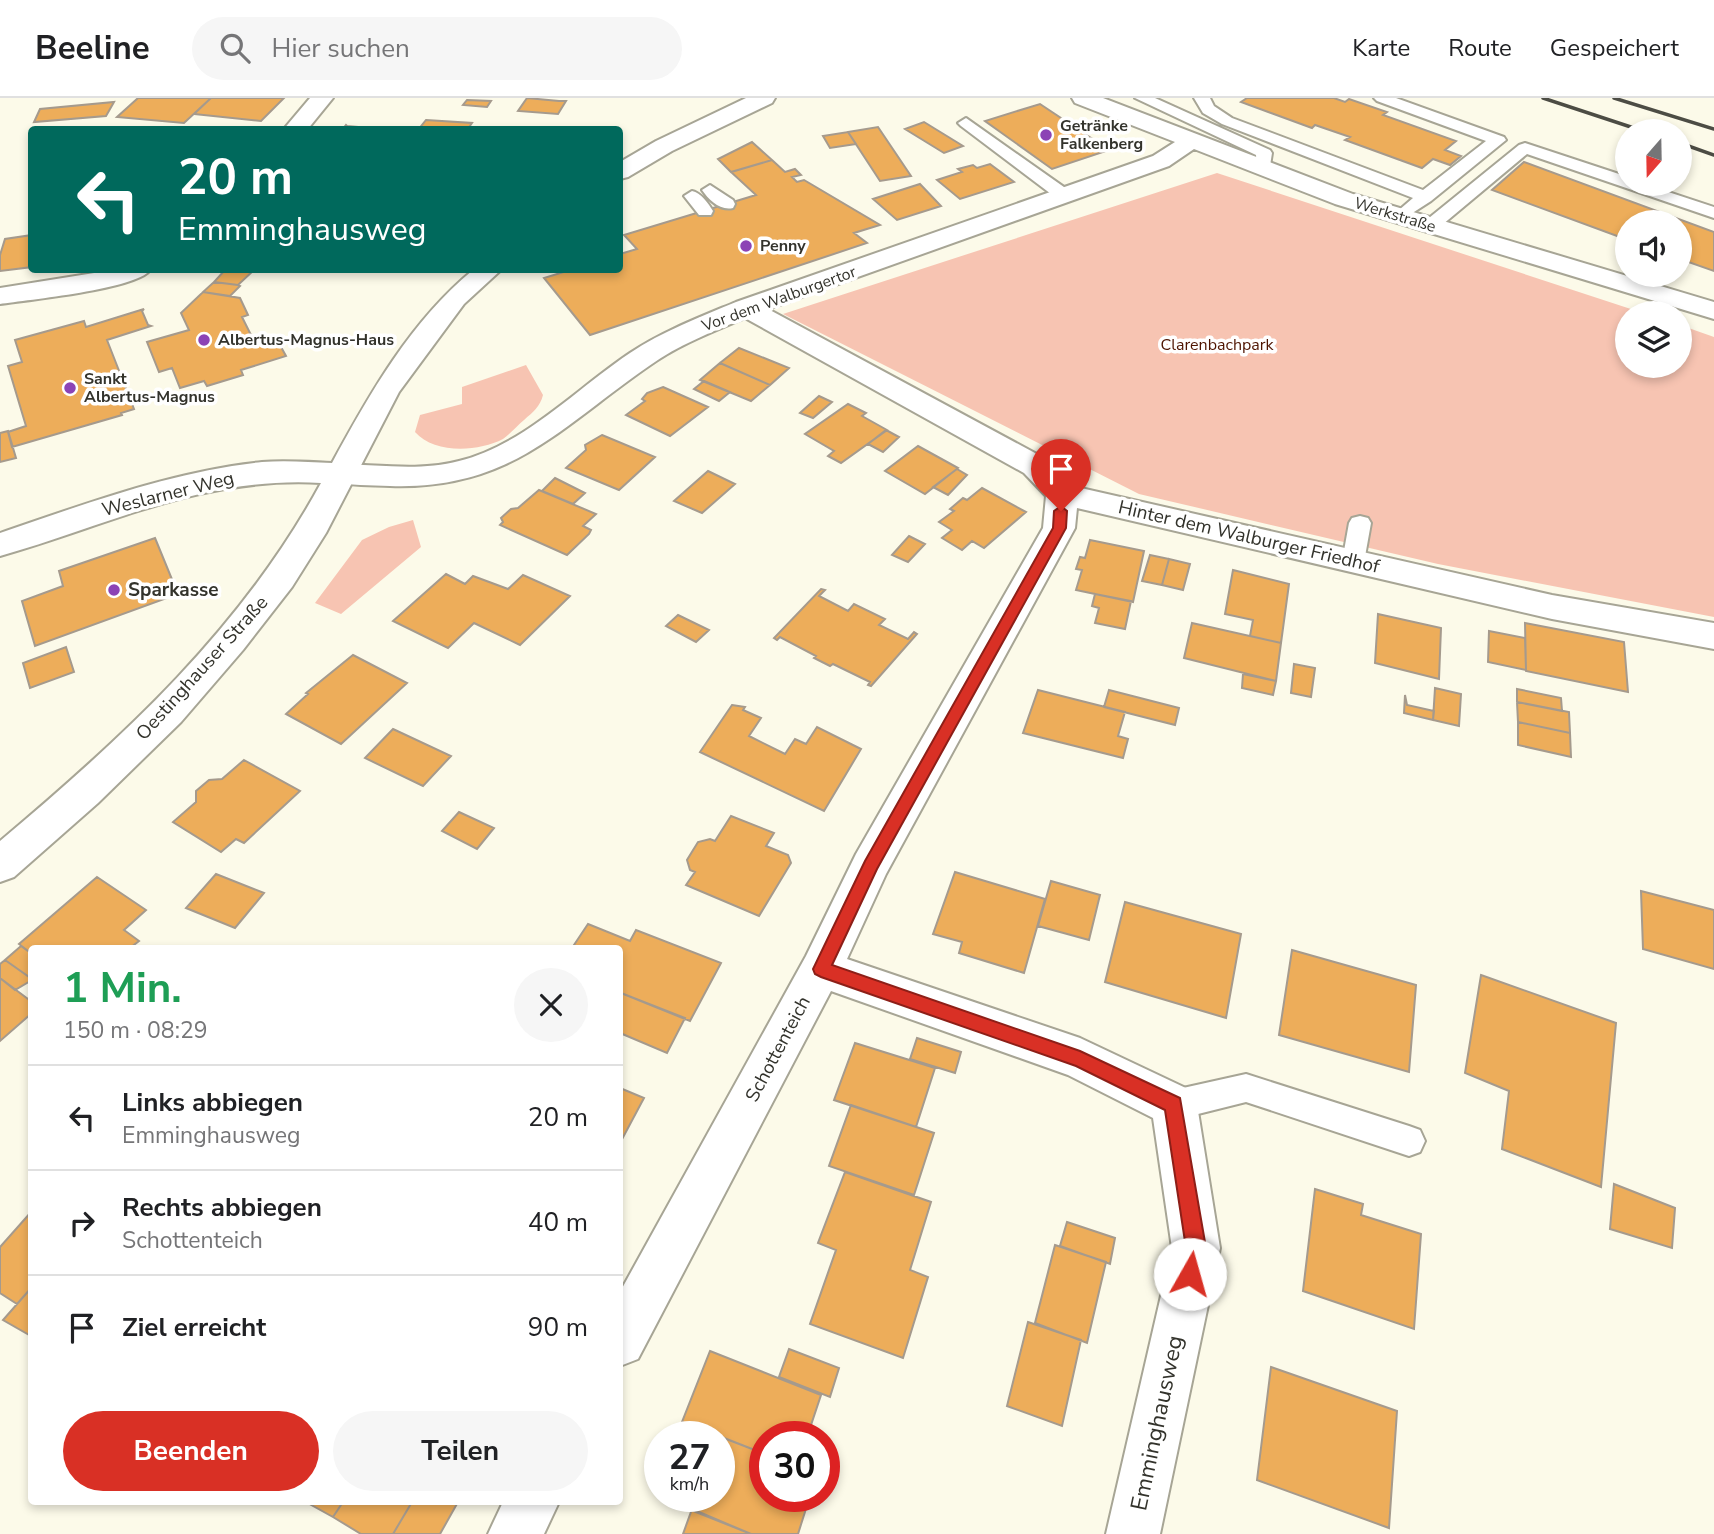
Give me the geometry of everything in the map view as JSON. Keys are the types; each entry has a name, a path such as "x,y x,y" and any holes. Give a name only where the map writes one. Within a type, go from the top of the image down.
{"street":[{"path":"298,126 322,98"},
{"path":"623,170 664,146 764,98"},
{"name":"Werkstraße","path":"1083,98 1344,200 1714,311"},
{"name":"Vor dem Walburgertor","path":"342,474 426,475 472,468 509,453 643,357 690,332 746,308 1161,161 1191,141"},
{"path":"0,296 110,279 128,273"},
{"name":"Oestinghauser Straße","path":"0,865 85,792 168,712 231,641 288,567 310,533 386,390 455,298 484,273"},
{"path":"746,308 1035,466 1062,494"},
{"name":"Weslarner Weg","path":"0,545 112,507 194,484 264,472 342,474"},
{"name":"Hinter dem Walburger Friedhof","path":"1062,494 1552,607 1714,636"},
{"name":"Schottenteich","path":"623,1335 821,969 870,866 1059,528 1062,494"},
{"path":"821,969 1080,1059 1174,1105"},
{"name":"Emminghausweg","path":"1133,1534 1196,1248 1174,1105"},
{"path":"515,1534 530,1505"}],"lane":[{"path":"1143,98 1264,153 1263,169"},
{"path":"1202,98 1204,105 1211,112 1227,121 1424,197"},
{"path":"1382,98 1498,140 1400,216"},
{"path":"966,124 1065,196"},
{"path":"1430,226 1525,148 1615,179"},
{"path":"710,190 727,204"},
{"path":"692,196 705,211"},
{"path":"1664,196 1714,214"},
{"path":"1353,562 1360,523"},
{"path":"1174,1105 1246,1088 1409,1141"}],"green space":[{"name":"Clarenbachpark","path":"1217,173 1615,304 1615,378 1692,378 1692,329 1714,337 1714,617 1438,564 1139,494 783,314"},
{"path":"526,365 543,395 536,409 503,439 481,446 457,449 433,444 415,432 420,415 462,404 462,387"},
{"path":"413,520 421,547 341,614 315,603 362,540 389,527"}],"building":[{"path":"138,98 211,98 184,123 117,117"},
{"path":"211,98 284,98 261,121 194,114"},
{"path":"527,98 566,101 558,114 518,111"},
{"path":"1247,98 1334,98 1345,102 1349,99 1387,112 1383,115 1456,141 1445,150 1461,156 1450,165 1433,159 1422,168 1345,140 1350,137 1315,125 1312,128 1241,102"},
{"path":"467,100 491,101 487,107 463,105"},
{"path":"114,102 106,116 34,122 40,109"},
{"name":"Getränke Falkenberg","path":"1040,104 1109,150 1052,169 985,121"},
{"path":"426,120 472,123 470,126 421,126"},
{"path":"924,122 963,146 944,153 905,129"},
{"path":"878,127 911,176 880,181 848,132"},
{"path":"848,132 856,144 830,148 823,136"},
{"path":"752,142 772,160 731,172 718,159"},
{"name":"Penny","path":"772,160 785,172 795,169 801,175 792,177 797,182 804,180 880,225 854,233 867,243 590,335 544,278 560,273 623,273 623,253 637,249 624,235 756,195 731,172"},
{"path":"1524,162 1654,210 1615,210 1615,235 1492,190"},
{"path":"990,164 1014,182 960,199 937,180 962,172 958,169"},
{"path":"920,184 941,206 897,220 873,199"},
{"path":"1692,224 1714,232 1714,271 1692,263"},
{"path":"28,236 28,268 0,271 0,255 5,239"},
{"path":"222,273 251,273 238,285 214,282"},
{"path":"214,282 240,286 230,296 203,292"},
{"name":"Albertus-Magnus-Haus","path":"203,292 240,298 248,315 242,317 256,345 276,338 286,356 241,370 243,375 207,386 204,381 180,388 172,368 159,372 147,342 189,330 181,313"},
{"name":"Sankt Albertus-Magnus","path":"144,309 142,311 151,326 107,340 134,409 121,413 122,415 12,447 8,432 26,426 8,366 22,362 15,340 84,321 86,327"},
{"path":"739,348 789,368 770,385 720,363"},
{"path":"720,363 770,385 751,401 700,380"},
{"path":"704,381 730,392 719,401 694,389"},
{"path":"663,387 708,407 670,436 626,415 645,401 642,399 647,393"},
{"path":"819,396 832,402 813,418 800,413"},
{"path":"848,404 866,413 862,416 887,430 841,463 828,456 834,451 805,434"},
{"path":"886,430 899,437 883,452 868,444"},
{"path":"8,431 16,458 0,462 0,433"},
{"path":"602,435 655,457 619,490 566,468 586,450 585,445"},
{"path":"918,446 958,468 925,494 885,471"},
{"path":"957,469 967,475 948,495 933,487"},
{"path":"708,471 735,484 702,513 674,501"},
{"path":"555,478 585,493 573,504 542,491"},
{"path":"982,488 1026,512 984,548 972,541 962,550 942,538 952,530 939,522 954,511 950,509 963,498 967,500"},
{"path":"539,490 596,514 583,526 591,530 589,534 567,555 500,525 503,522 501,518 511,509 518,508"},
{"path":"909,536 925,544 908,562 892,555"},
{"name":"Sparkasse","path":"155,538 178,594 35,646 22,601 63,586 59,571"},
{"path":"1090,540 1144,551 1133,602 1076,590 1082,570 1076,569 1080,557 1085,558"},
{"path":"1150,555 1169,559 1162,585 1142,581"},
{"path":"1169,559 1190,564 1183,590 1162,585"},
{"path":"1233,570 1289,584 1281,643 1250,636 1253,620 1225,614"},
{"path":"446,574 465,584 473,576 508,589 523,575 570,596 520,645 474,623 448,648 393,621"},
{"path":"821,589 825,590 819,596 848,611 854,604 885,619 879,625 908,639 914,632 917,634 871,686 868,685 870,682 814,658 816,656 780,637 777,640 774,638"},
{"path":"1095,594 1131,601 1125,629 1095,623 1099,608 1092,606"},
{"path":"1378,614 1441,628 1439,679 1375,663"},
{"path":"678,615 709,630 696,642 666,626"},
{"path":"1192,623 1281,643 1276,681 1184,658"},
{"path":"1525,623 1624,642 1628,692 1526,671"},
{"path":"1489,631 1525,638 1526,670 1488,662"},
{"path":"66,647 74,672 30,688 23,663"},
{"path":"353,655 407,683 341,744 286,714 308,694 306,693"},
{"path":"1294,664 1315,668 1311,697 1291,693"},
{"path":"1243,674 1276,681 1273,695 1242,688"},
{"path":"1435,688 1461,694 1459,726 1433,720"},
{"path":"1517,689 1561,698 1562,711 1517,702"},
{"path":"1038,690 1125,712 1118,736 1128,739 1123,758 1023,733"},
{"path":"1109,690 1179,708 1175,725 1104,707"},
{"path":"1405,695 1407,705 1434,711 1433,720 1404,713"},
{"path":"1517,702 1569,712 1570,733 1518,722"},
{"path":"732,705 745,707 743,710 761,718 749,736 785,754 795,739 806,744 817,727 861,749 824,811 700,752"},
{"path":"1518,722 1570,733 1571,757 1518,745"},
{"path":"393,729 451,756 423,786 365,758"},
{"path":"244,760 300,791 244,843 236,839 221,852 173,822 196,802 196,791 209,780 222,779"},
{"path":"459,812 494,828 477,849 442,831"},
{"path":"731,816 774,833 766,846 788,855 791,863 759,916 686,885 695,872 690,870 687,860 698,842 710,839 715,841"},
{"path":"955,872 1045,899 1024,973 959,953 962,942 933,934"},
{"path":"216,874 264,893 235,928 186,908"},
{"path":"97,877 146,910 124,930 139,941 134,945 28,945 28,951 19,944"},
{"path":"1051,881 1100,895 1089,940 1038,926"},
{"path":"1641,891 1714,910 1714,969 1643,949"},
{"path":"1125,902 1241,934 1226,1018 1105,982"},
{"path":"588,924 630,941 636,930 721,963 690,1021 623,994 623,945 574,945"},
{"path":"21,946 28,951 28,976 5,960"},
{"path":"1292,950 1416,985 1409,1072 1279,1035"},
{"path":"5,960 28,976 28,982 15,990 0,978 0,964"},
{"path":"1481,975 1616,1023 1601,1187 1502,1149 1509,1091 1465,1073"},
{"path":"0,978 28,999 28,1016 0,1041"},
{"path":"623,994 685,1018 667,1053 623,1034"},
{"path":"917,1038 961,1052 955,1073 910,1059"},
{"path":"855,1043 935,1068 916,1127 834,1100"},
{"path":"623,1089 644,1098 623,1137"},
{"path":"851,1105 934,1133 914,1195 829,1166"},
{"path":"845,1172 931,1202 910,1270 928,1277 903,1358 810,1324 836,1250 818,1243"},
{"path":"1614,1184 1675,1208 1672,1248 1610,1229"},
{"path":"1315,1189 1363,1204 1361,1215 1421,1234 1414,1329 1303,1291"},
{"path":"28,1216 28,1292 17,1304 0,1293 0,1247"},
{"path":"1067,1222 1115,1238 1110,1264 1060,1246"},
{"path":"1055,1245 1106,1262 1087,1343 1035,1323"},
{"path":"28,1292 28,1334 3,1320"},
{"path":"1028,1322 1081,1340 1062,1426 1007,1406"},
{"path":"789,1349 839,1368 830,1397 779,1377"},
{"path":"710,1351 821,1395 812,1421 749,1421 749,1448 735,1442 735,1421 682,1421"},
{"path":"1271,1367 1397,1411 1389,1528 1257,1480"},
{"path":"735,1442 749,1448 749,1512 805,1512 798,1534 751,1534 696,1512 735,1512"},
{"path":"311,1505 341,1505 333,1517"},
{"path":"341,1505 410,1505 393,1534 361,1534 333,1517"},
{"path":"410,1505 456,1505 440,1534 393,1534"},
{"path":"691,1512 699,1512 751,1534 683,1534"}],"railway":[{"path":"1543,98 1615,122"},
{"path":"1614,98 1714,129"},
{"path":"1692,147 1714,155"}],"place":[{"name":"Getränke Falkenberg","path":"1046,135"},
{"name":"Penny","path":"746,246"},
{"name":"Albertus-Magnus-Haus","path":"204,340"},
{"name":"Sankt Albertus-Magnus","path":"70,388"},
{"name":"Sparkasse","path":"114,590"}],"route":[{"path":"1061,511 1059,528 870,866 821,969 1080,1059 1174,1105 1196,1248 1190,1274"}]}
